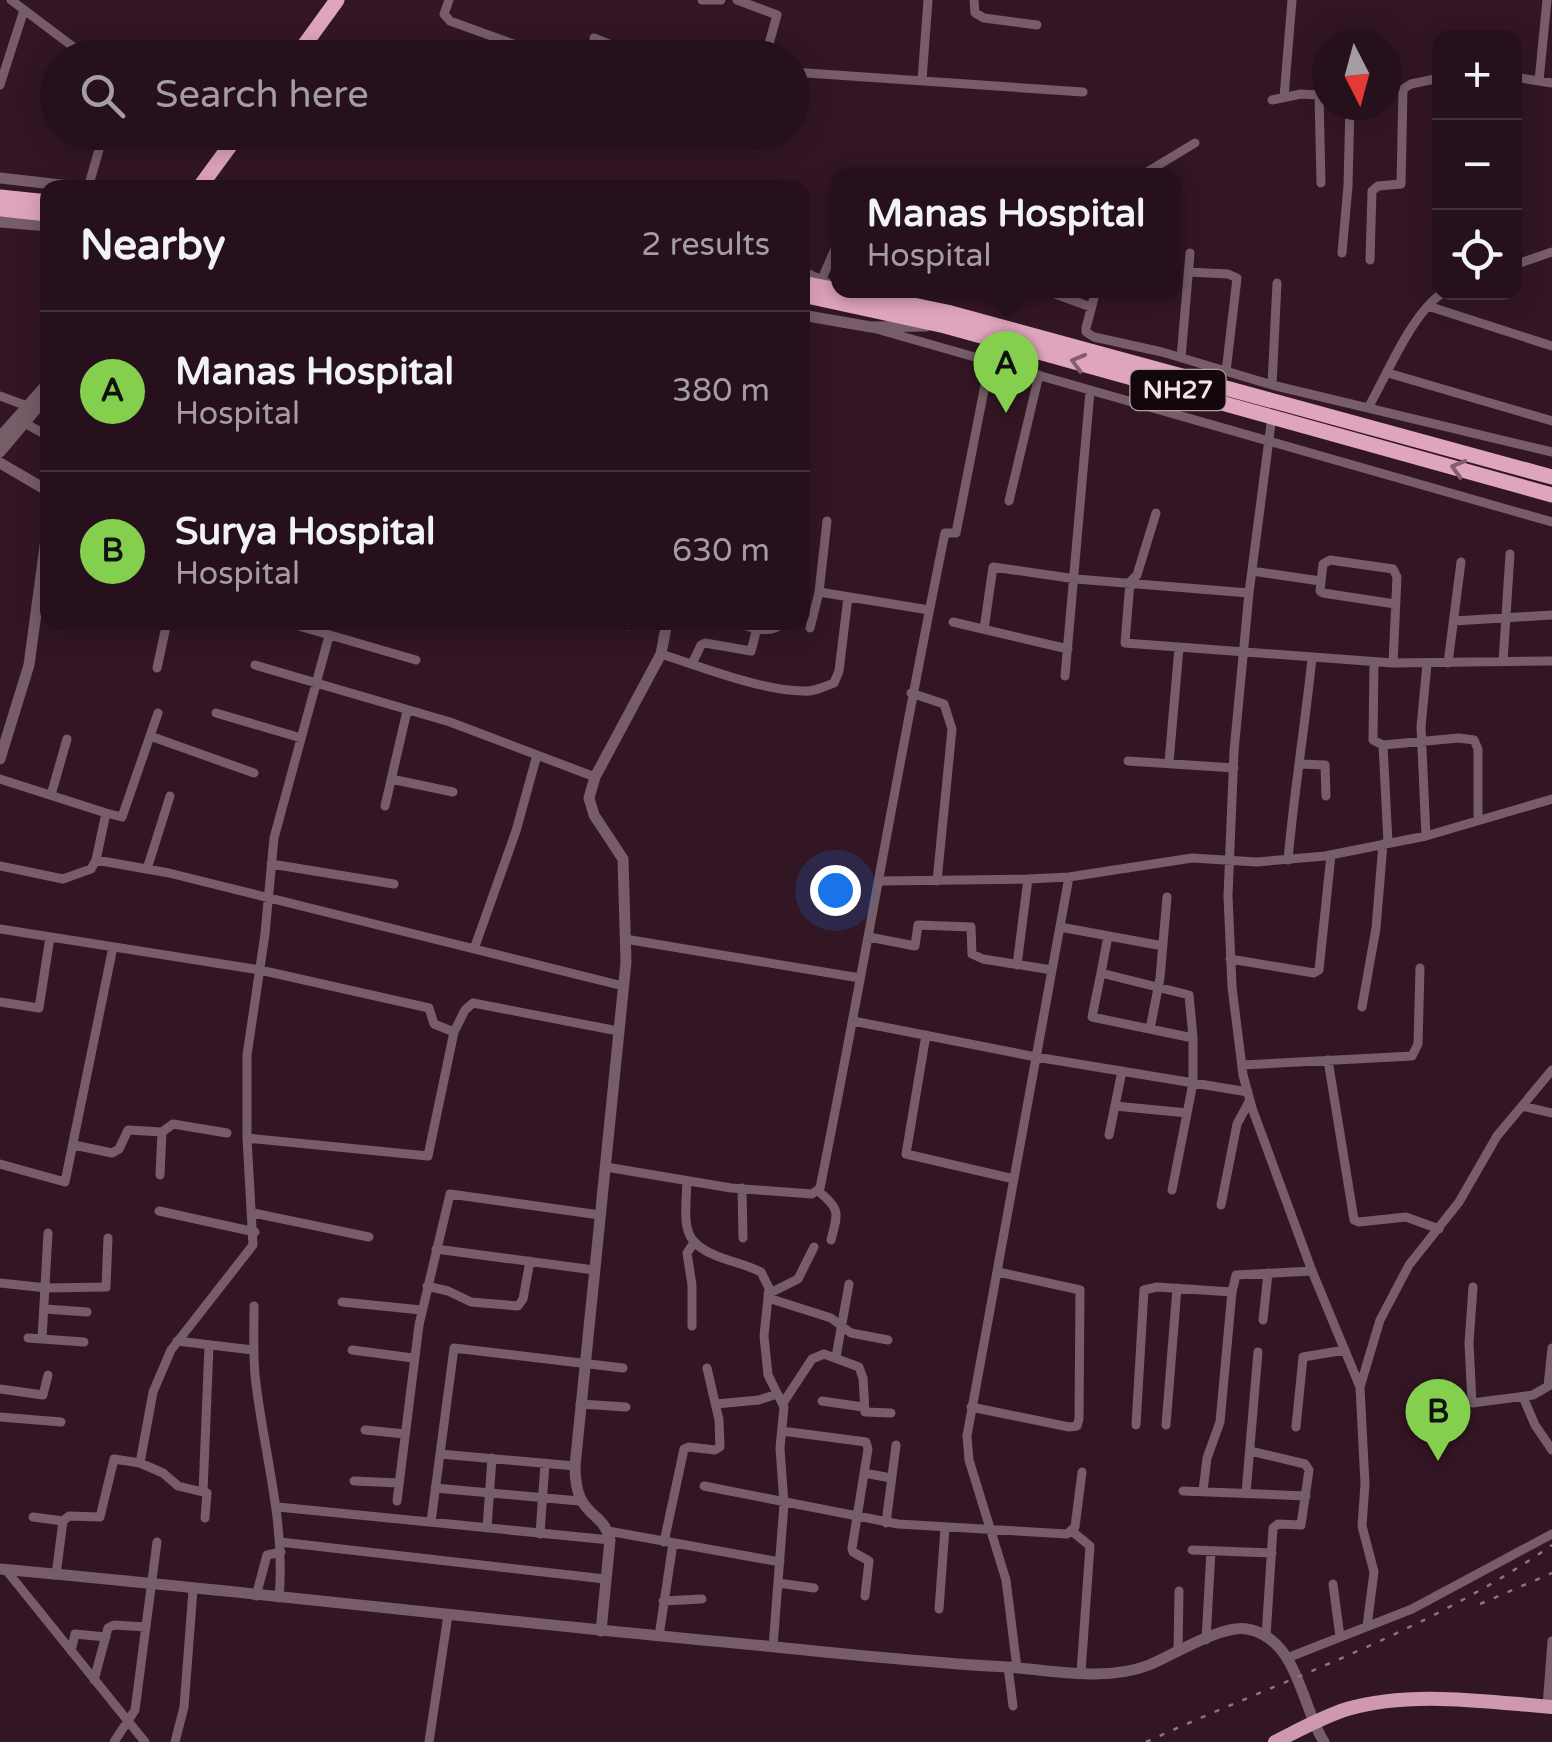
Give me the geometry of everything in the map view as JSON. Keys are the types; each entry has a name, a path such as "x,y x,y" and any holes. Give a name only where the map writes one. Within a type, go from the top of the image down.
{"highway":[{"path":"308,40 337,0"},
{"path":"317,40 346,0"},
{"path":"205,180 227,150"},
{"path":"216,180 237,150"},
{"path":"0,198 40,201"},
{"path":"0,209 40,213"},
{"name":"NH27","path":"810,297 945,326 1552,495"},
{"name":"NH27","path":"880,298 1084,340 1552,478"}],"main road":[{"path":"1276,1742 1346,1710 1393,1701 1549,1706"}],"street":[{"path":"11,0 64,40"},
{"path":"449,0 444,14 450,22 501,40"},
{"path":"702,0 721,0"},
{"path":"737,0 776,14 770,40"},
{"path":"922,80 928,0"},
{"path":"974,0 975,13 984,18 1037,25"},
{"path":"1284,98 1292,0"},
{"path":"1539,82 1546,0"},
{"path":"0,85 24,10"},
{"path":"594,38 599,40"},
{"path":"810,73 1083,92"},
{"path":"1522,79 1552,83"},
{"path":"1348,186 1401,184 1403,90 1432,80"},
{"path":"1272,100 1320,95 1320,183"},
{"path":"1342,254 1350,120"},
{"path":"1154,168 1195,142"},
{"path":"90,180 99,150"},
{"path":"0,178 40,183"},
{"path":"1370,260 1373,188"},
{"path":"0,222 40,225"},
{"path":"1182,358 1190,252"},
{"path":"1522,262 1552,252"},
{"path":"821,281 831,258"},
{"path":"1188,272 1236,278 1226,372"},
{"path":"810,276 831,286"},
{"path":"1272,385 1278,283"},
{"path":"1067,298 1092,307"},
{"path":"1094,298 1084,340 1182,358 1272,385 1552,452"},
{"path":"1368,408 1435,300"},
{"path":"1428,306 1552,346"},
{"path":"810,316 870,327 1552,522"},
{"path":"870,327 945,326"},
{"path":"818,1191 929,610 945,533 956,533 994,340"},
{"path":"1388,373 1552,421"},
{"path":"1009,502 1039,375"},
{"path":"1065,676 1090,391"},
{"path":"0,452 40,392"},
{"path":"0,396 27,406"},
{"path":"0,438 40,403"},
{"path":"1272,416 1249,593 1234,768 1228,862 1230,960 1249,1096 1312,1272 1360,1387 1365,1484 1362,1526 1374,1572 1367,1626"},
{"path":"20,421 40,432"},
{"path":"0,462 40,486"},
{"path":"1156,513 1137,575 1130,582 1125,643 1392,663 1552,661"},
{"path":"810,628 819,592 827,522"},
{"path":"1504,662 1510,554"},
{"path":"1392,663 1395,604 1396,573 1386,566 1330,560 1323,564 1323,594 1395,604"},
{"path":"1448,663 1461,562"},
{"path":"984,630 993,567 1076,579 1249,593"},
{"path":"1252,570 1320,581"},
{"path":"819,592 929,610"},
{"path":"0,759 29,665 40,594"},
{"path":"661,654 736,678 804,692 834,683 839,671 848,597"},
{"path":"1454,620 1552,615"},
{"path":"953,622 1068,649"},
{"path":"156,668 165,630"},
{"path":"310,630 416,660"},
{"path":"601,1631 609,1536 580,1502 574,1466 625,940 623,859 594,815 589,798 595,777 661,654 666,630"},
{"path":"692,664 701,645 706,643 751,651 756,630"},
{"path":"140,1464 153,1392 162,1367 177,1341 249,1252 255,1232 247,1138 248,1055 274,838 329,636"},
{"path":"1169,762 1179,648"},
{"path":"1288,860 1312,658"},
{"path":"1374,662 1372,734 1376,744 1468,738 1478,744 1478,820"},
{"path":"255,664 315,685 450,722 595,777"},
{"path":"1426,836 1421,742 1427,664"},
{"path":"912,693 944,704 952,729 937,881"},
{"path":"385,806 407,710"},
{"path":"0,779 122,816 158,713"},
{"path":"216,713 301,738"},
{"path":"150,736 254,773"},
{"path":"51,795 67,739"},
{"path":"1362,1007 1374,948 1385,844 1384,745"},
{"path":"474,949 516,832 537,756"},
{"path":"1128,761 1234,768"},
{"path":"1300,764 1326,765 1326,796"},
{"path":"391,779 453,792"},
{"path":"147,869 170,796"},
{"path":"880,881 1068,878 1192,858 1228,862 1331,855 1426,836 1552,799"},
{"path":"0,866 63,879 91,868 106,813"},
{"path":"1230,960 1319,970 1331,855"},
{"path":"96,860 147,869 623,986"},
{"path":"271,864 394,884"},
{"path":"1013,1706 1008,1592 968,1449 972,1408 1068,878"},
{"path":"1017,965 1028,879"},
{"path":"1150,1029 1167,897"},
{"path":"868,938 915,946 918,925 970,926 972,954 1052,970"},
{"path":"1060,928 1163,946"},
{"path":"0,929 260,970 430,1008 434,1024 454,1032"},
{"path":"1108,936 1092,1017 1193,1038"},
{"path":"0,1002 40,1008 50,937"},
{"path":"625,940 860,978"},
{"path":"0,1164 65,1182 113,947"},
{"path":"1242,1065 1412,1056 1416,1052 1420,968"},
{"path":"1101,973 1191,997 1193,1083 1172,1190"},
{"path":"247,1138 428,1156 454,1032 464,1010 473,1003 618,1031"},
{"path":"853,1021 1249,1096"},
{"path":"926,1036 906,1154 1014,1179"},
{"path":"1328,1060 1354,1220 1406,1218 1439,1230"},
{"path":"1360,1387 1380,1320 1409,1265 1439,1230 1497,1136 1552,1070"},
{"path":"1109,1135 1122,1071"},
{"path":"1221,1205 1237,1124 1249,1096"},
{"path":"1115,1106 1187,1114"},
{"path":"1522,1106 1552,1113"},
{"path":"74,1144 112,1153 128,1130 162,1132 173,1124 227,1133"},
{"path":"160,1175 162,1132"},
{"path":"606,1167 742,1188 812,1194 818,1191"},
{"path":"687,1181 687,1226 693,1244 761,1272 766,1279 764,1348 768,1375 780,1399 784,1504 773,1647"},
{"path":"742,1188 743,1238"},
{"path":"818,1191 832,1202 837,1212 831,1240"},
{"path":"397,1501 413,1358 450,1194 600,1215"},
{"path":"159,1211 255,1232"},
{"path":"253,1213 370,1237"},
{"path":"42,1339 48,1233"},
{"path":"0,1283 106,1288 108,1238"},
{"path":"692,1326 687,1253 693,1244"},
{"path":"768,1296 798,1278 814,1246"},
{"path":"436,1249 594,1270"},
{"path":"427,1286 472,1302 518,1306 530,1262"},
{"path":"972,1408 1069,1427 1077,1426 1079,1420 1080,1290 998,1272"},
{"path":"1203,1491 1207,1458 1220,1422 1236,1275 1312,1272"},
{"path":"1264,1320 1268,1273"},
{"path":"836,1357 849,1284"},
{"path":"1473,1287 1469,1343 1472,1403 1523,1397 1550,1385 1552,1348"},
{"path":"1166,1425 1176,1288"},
{"path":"1136,1426 1144,1290 1232,1292"},
{"path":"768,1296 831,1318 850,1333 888,1340"},
{"path":"342,1302 422,1310"},
{"path":"254,1306 253,1350 278,1507 278,1598"},
{"path":"45,1309 88,1312"},
{"path":"28,1338 84,1342"},
{"path":"177,1341 253,1350"},
{"path":"203,1492 209,1346"},
{"path":"431,1522 454,1348 623,1368"},
{"path":"352,1350 413,1358"},
{"path":"1296,1426 1303,1357 1346,1350"},
{"path":"1246,1492 1258,1352"},
{"path":"716,1404 780,1399 817,1354 860,1367 863,1407"},
{"path":"660,1636 668,1542 684,1449 720,1447 708,1368"},
{"path":"0,1388 43,1394 48,1375"},
{"path":"1523,1397 1552,1450"},
{"path":"822,1401 863,1407 868,1413 891,1413"},
{"path":"580,1404 626,1407"},
{"path":"0,1417 60,1422"},
{"path":"365,1430 405,1434"},
{"path":"782,1430 866,1442 853,1552 869,1561 865,1596"},
{"path":"886,1523 896,1445"},
{"path":"1250,1452 1309,1466 1301,1525 1275,1525 1266,1636"},
{"path":"440,1454 574,1466"},
{"path":"34,1516 62,1521 69,1516 100,1517 112,1462 118,1458 163,1473 178,1486 203,1492 208,1496 205,1518"},
{"path":"487,1528 492,1458"},
{"path":"540,1534 545,1464"},
{"path":"1073,1532 1082,1472"},
{"path":"864,1473 892,1478"},
{"path":"354,1481 399,1484"},
{"path":"704,1486 886,1523 1073,1532 1090,1546 1082,1672"},
{"path":"435,1488 580,1502"},
{"path":"1183,1490 1306,1496"},
{"path":"278,1507 540,1534 668,1542 780,1562"},
{"path":"56,1575 62,1521"},
{"path":"938,1609 944,1528"},
{"path":"1288,1658 1412,1609 1552,1534"},
{"path":"114,1742 137,1702 157,1542"},
{"path":"256,1596 267,1555 281,1547 605,1579"},
{"path":"1192,1550 1272,1553"},
{"path":"1206,1640 1212,1551"},
{"path":"2,1566 193,1590 601,1631 1082,1672 1136,1669 1238,1628 1266,1636 1288,1658 1312,1723 1324,1742"},
{"path":"2,1566 145,1742"},
{"path":"778,1583 814,1588"},
{"path":"1333,1584 1340,1637"},
{"path":"176,1742 184,1707 193,1590"},
{"path":"1178,1652 1179,1590"},
{"path":"663,1602 702,1599"},
{"path":"429,1742 448,1615"},
{"path":"94,1680 111,1626 146,1627"},
{"path":"71,1651 75,1634 106,1637"},
{"path":"1549,1706 1552,1641"}],"railway":[{"path":"1146,1742 1405,1629 1505,1576 1552,1545"},
{"path":"1480,1604 1552,1573"}],"place":[{"name":"Manas Hospital","path":"1006,413"},
{"name":"Surya Hospital","path":"1438,1461"}]}
